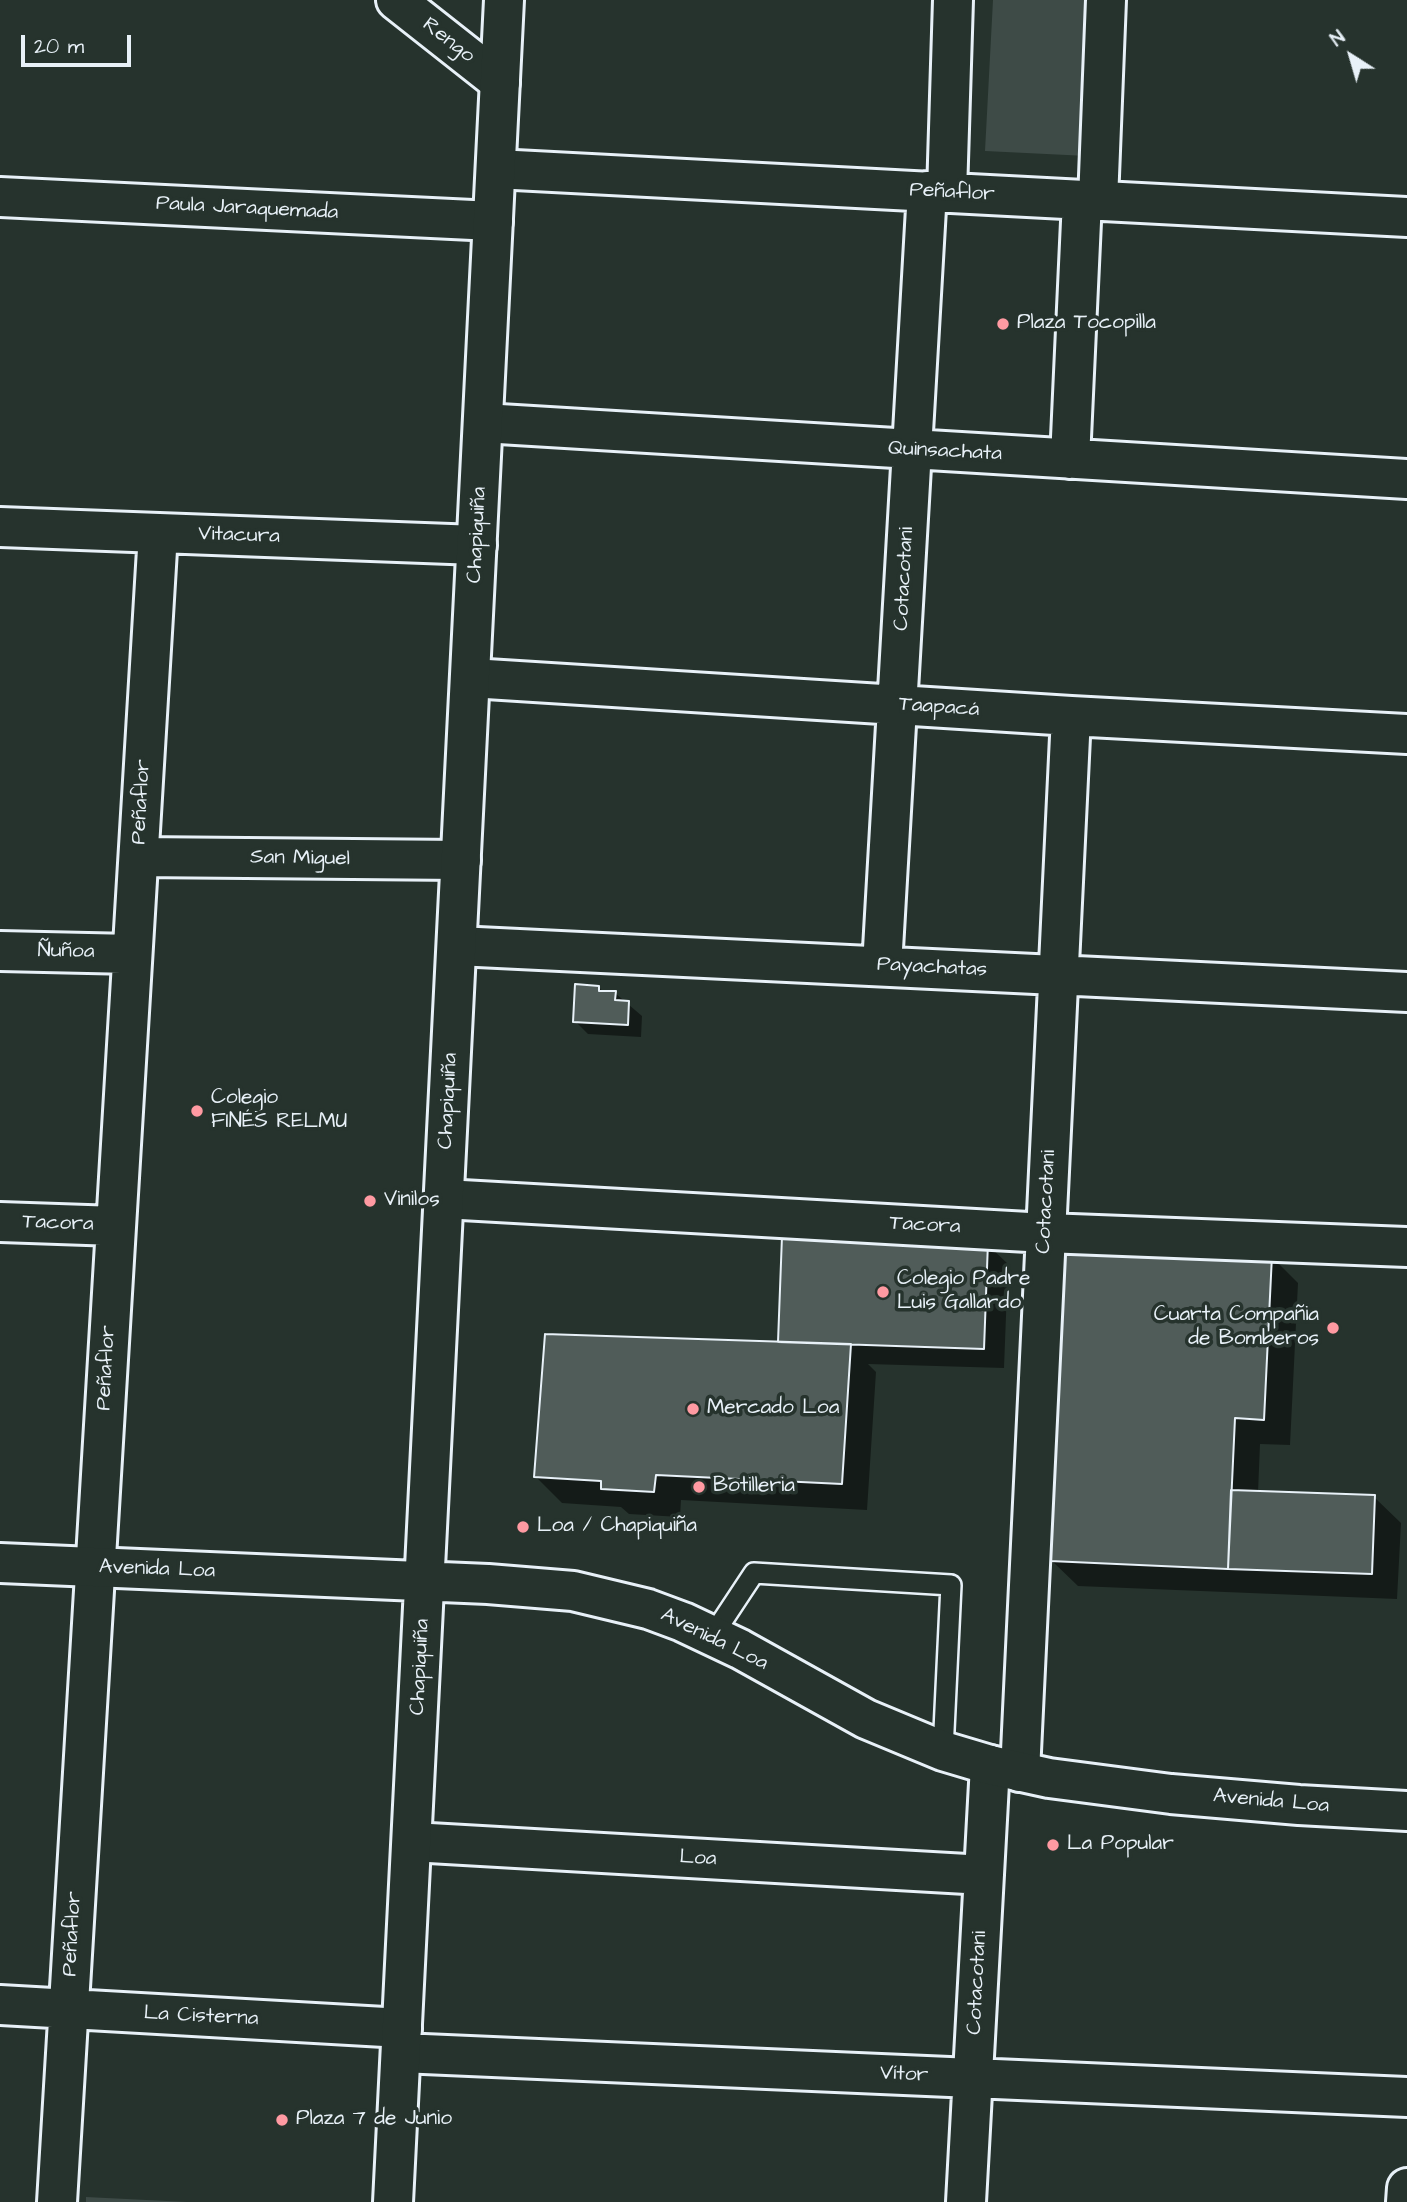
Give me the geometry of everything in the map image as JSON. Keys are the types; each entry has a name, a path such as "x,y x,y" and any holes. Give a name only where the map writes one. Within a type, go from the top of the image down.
{"street":[{"name":"Rengo","path":"396,0 500,82"},
{"name":"Chapiquiña","path":"393,2202 505,0"},
{"name":"Cotacotani","path":"882,966 912,450 953,0"},
{"path":"1070,459 1106,0"},
{"name":"Peñaflor","path":"496,169 1407,217"},
{"name":"Paula Jaraquemada","path":"0,197 494,221"},
{"name":"Quinsachata","path":"483,423 1407,479"},
{"name":"Vitacura","path":"0,527 477,545"},
{"name":"Peñaflor","path":"57,2202 158,533"},
{"name":"Taapacá","path":"471,678 1407,734"},
{"name":"Cotacotani","path":"966,2202 984,1875 1005,1769 1046,1233 1071,716"},
{"name":"San Miguel","path":"139,857 461,860"},
{"name":"Payachatas","path":"457,946 1407,992"},
{"name":"Ñuñoa","path":"0,951 132,954"},
{"name":"Tacora","path":"444,1199 1046,1233 1407,1247"},
{"name":"Tacora","path":"0,1222 116,1226"},
{"name":"Avenida Loa","path":"0,1563 488,1584 573,1591 648,1609 713,1635 866,1719 943,1751 1005,1769 1049,1778 1171,1794 1407,1811"},
{"name":"Loa","path":"412,1842 984,1875"},
{"name":"La Cisterna","path":"0,2005 69,2009 402,2041"},
{"name":"Vítor","path":"402,2041 973,2078 1407,2097"},
{"path":"1406,2202 1407,2188"}],"lane":[{"path":"713,1635 754,1573 951,1585 943,1751"}],"shaded area":[{"path":"993,0 1095,0 1087,156 985,151"},
{"path":"86,2197 187,2202 86,2202"}],"building":[{"path":"575,984 599,986 599,991 616,991 615,1000 629,1001 628,1025 573,1022"},
{"name":"Colegio Padre Luis Gallardo","path":"782,1236 988,1242 984,1349 778,1342"},
{"path":"1064,1246 1272,1255 1264,1420 1235,1418 1228,1569 1050,1561"},
{"name":"Mercado Loa","path":"545,1334 851,1344 842,1484 656,1475 654,1492 601,1489 601,1481 534,1477"},
{"path":"1231,1490 1375,1495 1372,1574 1228,1569"}],"place":[{"name":"Plaza Tocopilla","path":"1003,324"},
{"name":"Colegio FINÉS RELMU","path":"197,1111"},
{"name":"Vinilos","path":"370,1201"},
{"name":"Colegio Padre Luis Gallardo","path":"883,1292"},
{"name":"Cuarta Compañia de Bomberos","path":"1333,1328"},
{"name":"Mercado Loa","path":"693,1409"},
{"name":"Botilleria","path":"699,1487"},
{"name":"Loa / Chapiquiña","path":"523,1527"},
{"name":"La Popular","path":"1053,1845"},
{"name":"Plaza 7 de Junio","path":"282,2120"}]}
